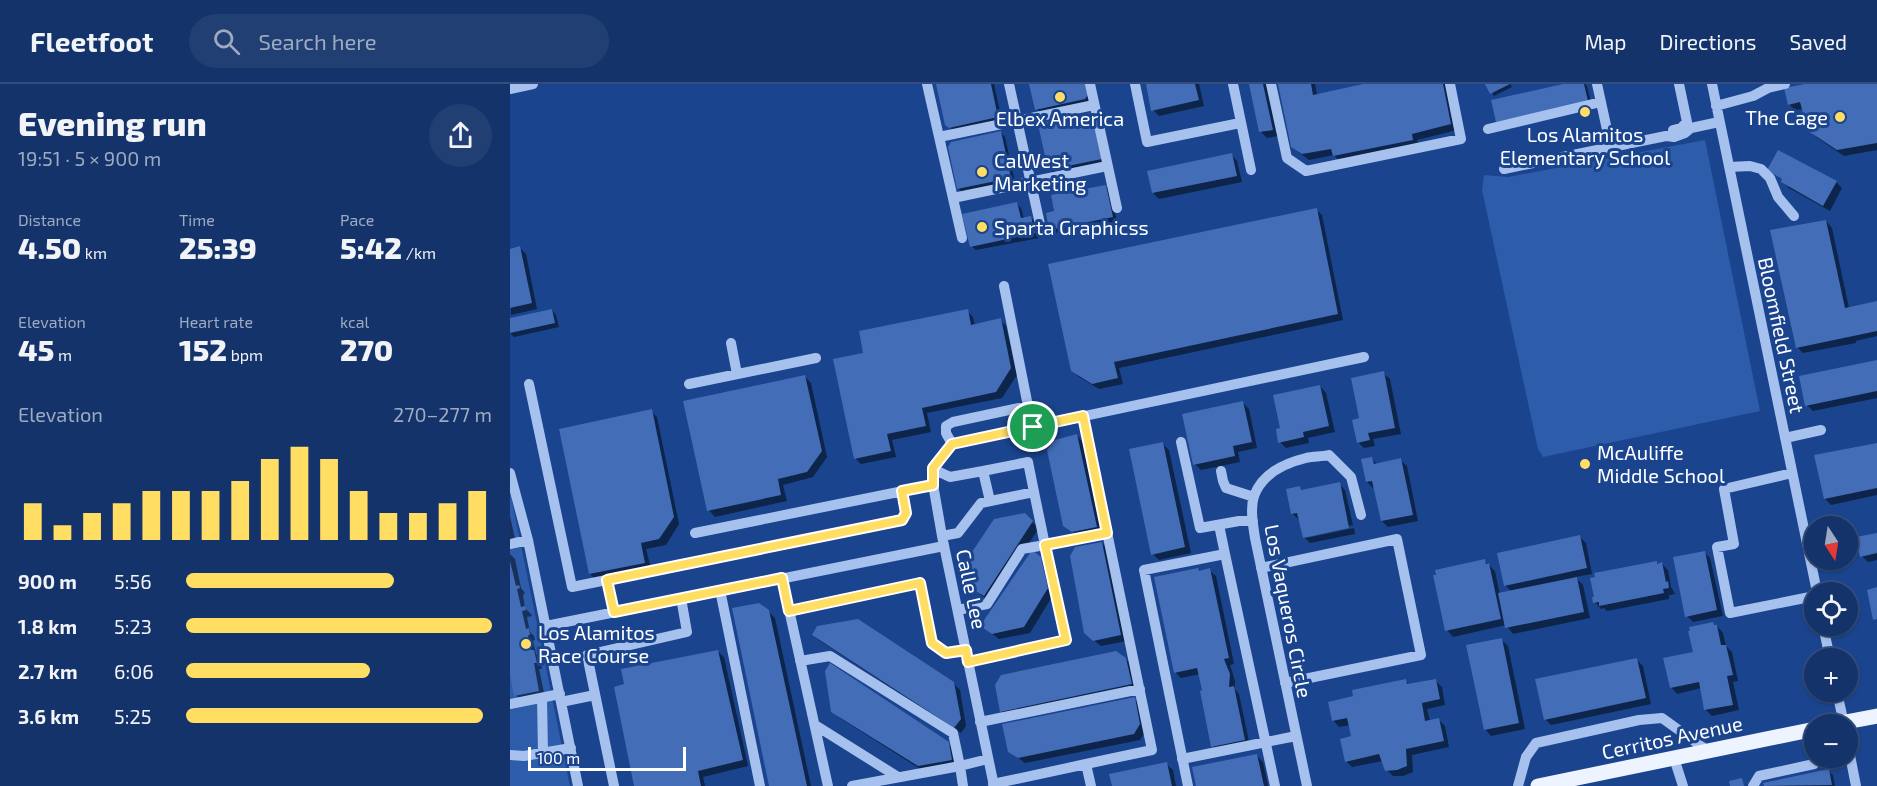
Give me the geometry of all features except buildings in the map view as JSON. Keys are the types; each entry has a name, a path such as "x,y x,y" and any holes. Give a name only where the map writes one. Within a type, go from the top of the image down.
{"main road":[{"path":"1858,720 1877,716"},
{"name":"Cerritos Avenue","path":"1542,786 1804,731"}],"street":[{"path":"510,89 533,84"},
{"path":"927,84 962,238"},
{"path":"1010,84 1040,224"},
{"path":"1090,84 1117,208"},
{"path":"1135,84 1147,142 1240,123"},
{"path":"1233,84 1251,170"},
{"path":"1272,84 1287,158 1306,171 1461,139 1450,84"},
{"path":"1597,84 1611,148"},
{"path":"1666,136 1687,122 1679,84"},
{"name":"Bloomfield Street","path":"1712,84 1814,582"},
{"path":"1716,106 1753,96 1768,87 1785,84"},
{"path":"1488,129 1601,102"},
{"path":"939,138 1094,105"},
{"path":"1504,169 1666,136 1674,137 1685,134 1691,128 1719,122"},
{"path":"953,198 1107,166"},
{"path":"1729,167 1750,166 1761,169 1770,178 1778,198 1794,216"},
{"path":"1004,286 1033,427"},
{"path":"731,344 737,374"},
{"path":"968,662 1066,640 1028,462 950,477 933,468 952,444 1364,357"},
{"path":"689,384 816,358"},
{"path":"529,384 572,587 902,520 906,513 902,491"},
{"path":"952,444 946,433 946,426 952,422 1028,406"},
{"path":"993,785 1029,782 1086,764 1152,750 1083,416"},
{"path":"1785,438 1821,430"},
{"path":"1182,442 1200,528 1239,521 1253,521"},
{"path":"1221,471 1222,481 1226,488 1254,497 1262,481 1274,471 1300,460 1329,455 1352,477 1360,514"},
{"name":"Calle Lee","path":"933,468 933,485 943,541 993,785"},
{"path":"983,471 990,501"},
{"path":"510,474 528,540 578,786"},
{"path":"1792,474 1724,489 1734,544 1717,547 1730,613 1804,597"},
{"path":"694,533 933,485"},
{"path":"546,627 782,578 943,541 958,533 981,503 1034,492"},
{"name":"Los Vaqueros Circle","path":"1254,497 1253,521 1261,568 1306,786"},
{"path":"1219,525 1275,786"},
{"path":"958,610 987,604 1022,549 1107,533"},
{"path":"1261,568 1397,539 1421,655 1285,683"},
{"path":"510,544 528,540"},
{"path":"1188,786 1144,570 1225,554"},
{"path":"782,578 828,786"},
{"path":"607,580 614,612"},
{"path":"789,611 920,583 932,643 946,653 966,650"},
{"path":"720,590 760,786"},
{"path":"614,786 587,655 687,632 681,598"},
{"path":"800,661 830,656 953,733 963,786"},
{"path":"981,722 1140,689"},
{"path":"510,704 542,698 595,695"},
{"path":"542,698 543,753"},
{"path":"1518,786 1526,757 1536,743 1639,720 1662,718 1708,751"},
{"path":"815,725 906,780"},
{"path":"1182,759 1296,736"},
{"path":"510,755 524,756 571,748"},
{"path":"1674,758 1683,786"},
{"path":"852,786 906,780 988,759"},
{"path":"1086,764 1091,786"},
{"path":"1753,786 1759,776 1804,766"},
{"path":"1852,768 1856,786"}],"shaded area":[{"path":"1705,140 1760,411 1543,457 1538,449 1482,190 1484,175 1508,177"},
{"name":"Los Alamitos Race Course","path":"510,494 512,501 570,786 510,786"}],"place":[{"name":"Elbex America","path":"1060,97"},
{"name":"Los Alamitos Elementary School","path":"1585,112"},
{"name":"The Cage","path":"1840,117"},
{"name":"CalWest Marketing","path":"982,172"},
{"name":"Sparta Graphicss","path":"982,227"},
{"name":"McAuliffe Middle School","path":"1585,464"},
{"name":"Los Alamitos Race Course","path":"526,644"}],"route":[{"path":"1083,416 1107,533 1045,545 1066,640 968,662 966,650 946,653 932,643 920,583 789,611 782,578 614,612 607,580 902,520 906,513 902,491 933,485 933,468 952,444 1033,427 1083,416"}]}
